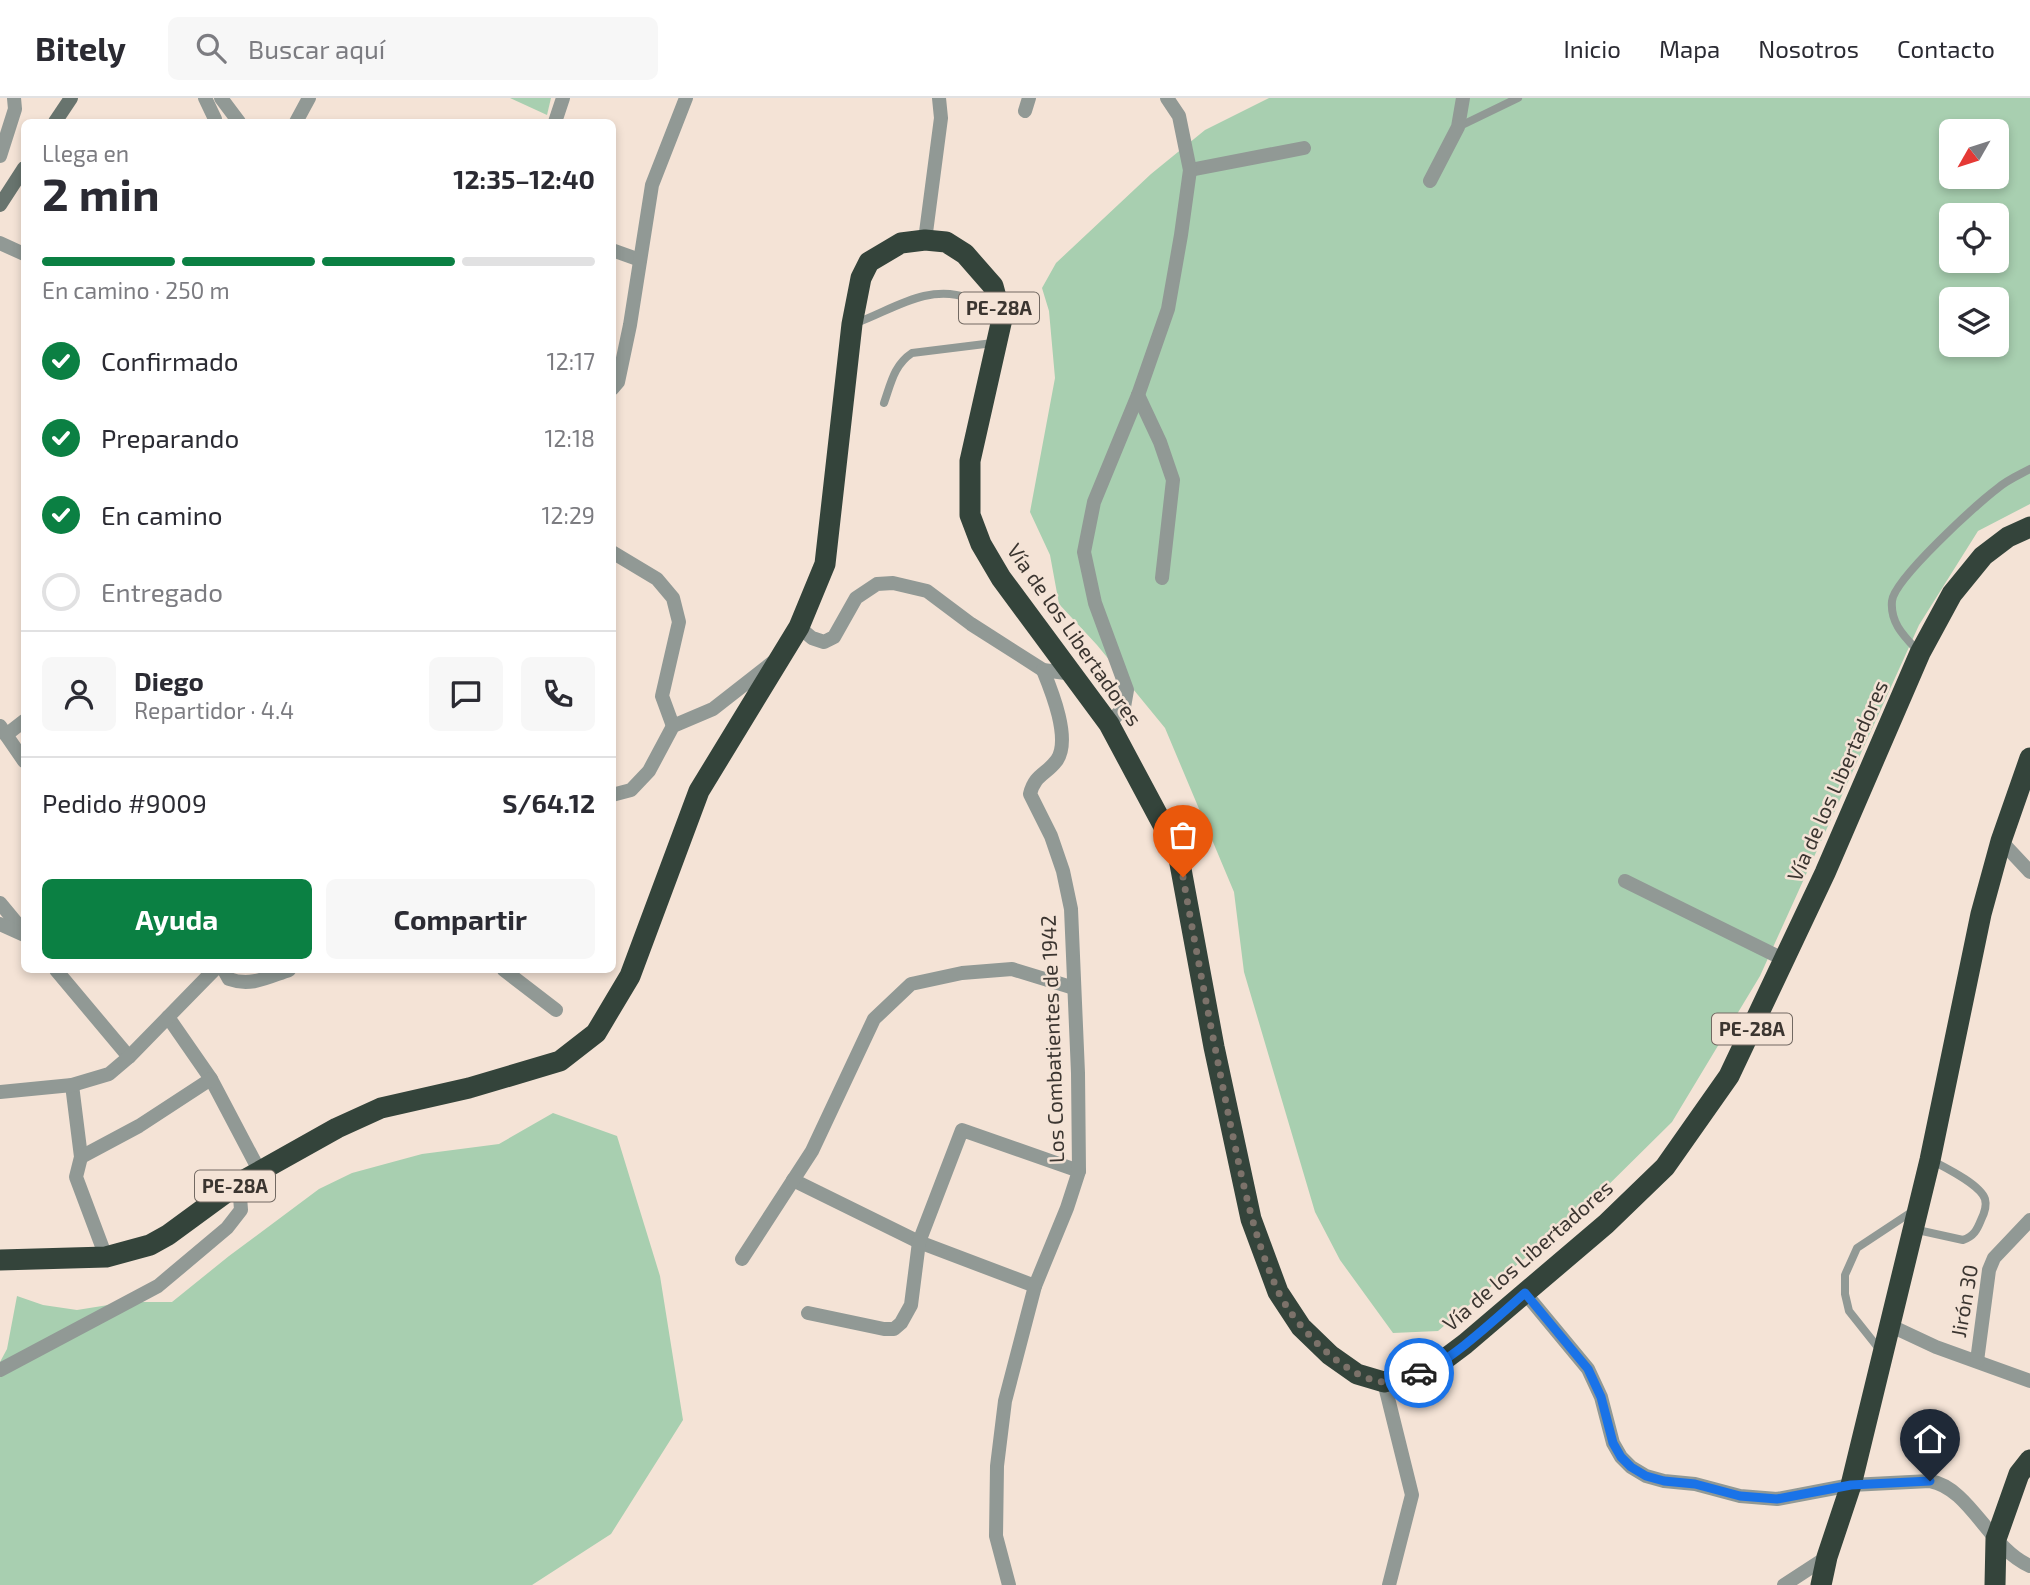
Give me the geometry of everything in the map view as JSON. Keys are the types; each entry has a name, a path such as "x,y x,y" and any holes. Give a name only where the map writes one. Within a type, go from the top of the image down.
{"highway":[{"name":"Vía de los Libertadores","path":"925,240 946,242 965,254 993,286 1002,319 970,461 970,515 981,544 1001,578 1109,724 1178,853 1214,1047 1251,1219 1278,1292 1301,1327 1330,1354 1357,1374 1384,1382 1429,1371 1495,1320 1606,1224 1665,1167 1729,1076 1785,960 1920,653 1952,594 1983,556 2008,537 2030,527"},
{"name":"PE-28A","path":"0,1260 106,1257 150,1245 168,1236 239,1183 337,1128 381,1108 469,1088 560,1060 596,1033 630,976 699,791 799,627 825,565 852,324 861,278 869,262 901,243 925,240"},
{"path":"1821,1585 1827,1557 1851,1485 1919,1208 1980,914 2001,841 2030,758"},
{"path":"1995,1585 1996,1539 2019,1474 2030,1460"}],"street":[{"path":"0,156 15,109 14,98"},
{"path":"57,119 71,98"},
{"path":"205,98 214,119"},
{"path":"221,98 237,119"},
{"path":"298,119 309,98"},
{"path":"556,119 563,98"},
{"path":"616,384 630,326 652,185 686,98"},
{"path":"925,240 941,118 939,98"},
{"path":"1109,724 1124,707 1127,690 1095,603 1084,552 1094,502 1138,395 1168,309 1190,170 1179,116 1167,98"},
{"path":"1430,181 1458,127 1463,98"},
{"path":"1190,170 1304,148"},
{"path":"0,205 21,173"},
{"path":"0,243 21,253"},
{"path":"616,251 640,260"},
{"path":"1138,395 1160,442 1173,480 1162,578"},
{"path":"616,554 657,579 673,598 679,622 662,696 673,726"},
{"path":"799,627 812,638 824,642 834,637 856,597 877,584 893,583 927,591 971,624 1043,670 1073,674"},
{"path":"616,794 631,790 649,771 673,726 713,709 779,657"},
{"name":"Los Combatientes de 1942","path":"1009,1585 996,1536 998,1466 1005,1401 1035,1286 1079,1171 1071,909 1063,871 1051,836 1030,794 1033,782 1055,763 1063,748 1054,697 1043,670"},
{"path":"21,723 3,731 21,757"},
{"path":"2001,841 2030,872"},
{"path":"1625,881 1785,960"},
{"path":"0,903 21,929"},
{"path":"0,924 21,932"},
{"path":"742,1259 812,1151 874,1019 911,984 962,973 1012,969 1074,988"},
{"path":"58,973 128,1057"},
{"path":"0,1092 72,1085 109,1074 211,973"},
{"path":"226,973 229,979 242,983 257,982 281,973"},
{"path":"508,973 556,1010"},
{"path":"168,1017 211,1079 260,1172"},
{"path":"81,1157 139,1126 211,1079"},
{"path":"72,1085 81,1157 76,1177 106,1257"},
{"path":"808,1313 894,1329 901,1323 911,1304 919,1242 962,1130 1079,1171"},
{"path":"793,1181 919,1242 1035,1286"},
{"path":"0,1370 158,1286 227,1228 241,1210 239,1183"},
{"name":"Jirón 30","path":"1977,1361 1989,1270 1994,1258 2027,1227"},
{"path":"1525,1293 1588,1369 1601,1397 1613,1443 1621,1457 1646,1476 1695,1484 1740,1496 1777,1499 1851,1485 1930,1481 1942,1483 1958,1494 2004,1549 2030,1566"},
{"path":"1889,1325 1936,1348 2030,1381"},
{"path":"1384,1382 1412,1495 1389,1585"},
{"path":"1784,1585 1827,1557"}],"lane":[{"path":"1458,127 1518,98"},
{"path":"852,324 899,302 921,296 944,295 967,298 1002,319"},
{"path":"884,403 895,370 901,360 912,353 996,343"},
{"path":"1920,653 1898,629 1893,616 1892,598 1910,571 1952,529 1998,487 2030,469"},
{"path":"1913,1228 1964,1240 1977,1231 1985,1211 1985,1199 1980,1192 1960,1176 1930,1160"},
{"path":"1882,1354 1849,1311 1844,1294 1845,1275 1857,1248 1919,1208"}],"green space":[{"path":"510,98 551,98 547,115"},
{"path":"1269,98 2030,98 2030,504 1978,531 1919,625 1760,976 1672,1122 1586,1207 1438,1331 1393,1333 1340,1260 1315,1212 1244,972 1234,892 1165,728 1097,645 1059,604 1050,555 1030,512 1055,378 1049,311 1042,288 1056,263 1151,174 1205,130"},
{"path":"553,1113 617,1136 660,1276 683,1420 611,1534 532,1585 0,1585 0,1362 7,1349 17,1296 43,1305 77,1310 127,1302 172,1302 319,1189 352,1173 422,1154 499,1144"}],"way so far":[{"path":"1183,877 1214,1047 1251,1219 1278,1292 1301,1327 1357,1374 1384,1382 1419,1373"}],"route":[{"path":"1419,1373 1429,1371 1465,1344 1525,1293 1588,1369 1601,1397 1613,1443 1621,1457 1646,1476 1695,1484 1740,1496 1777,1499 1851,1485 1930,1481"}]}
